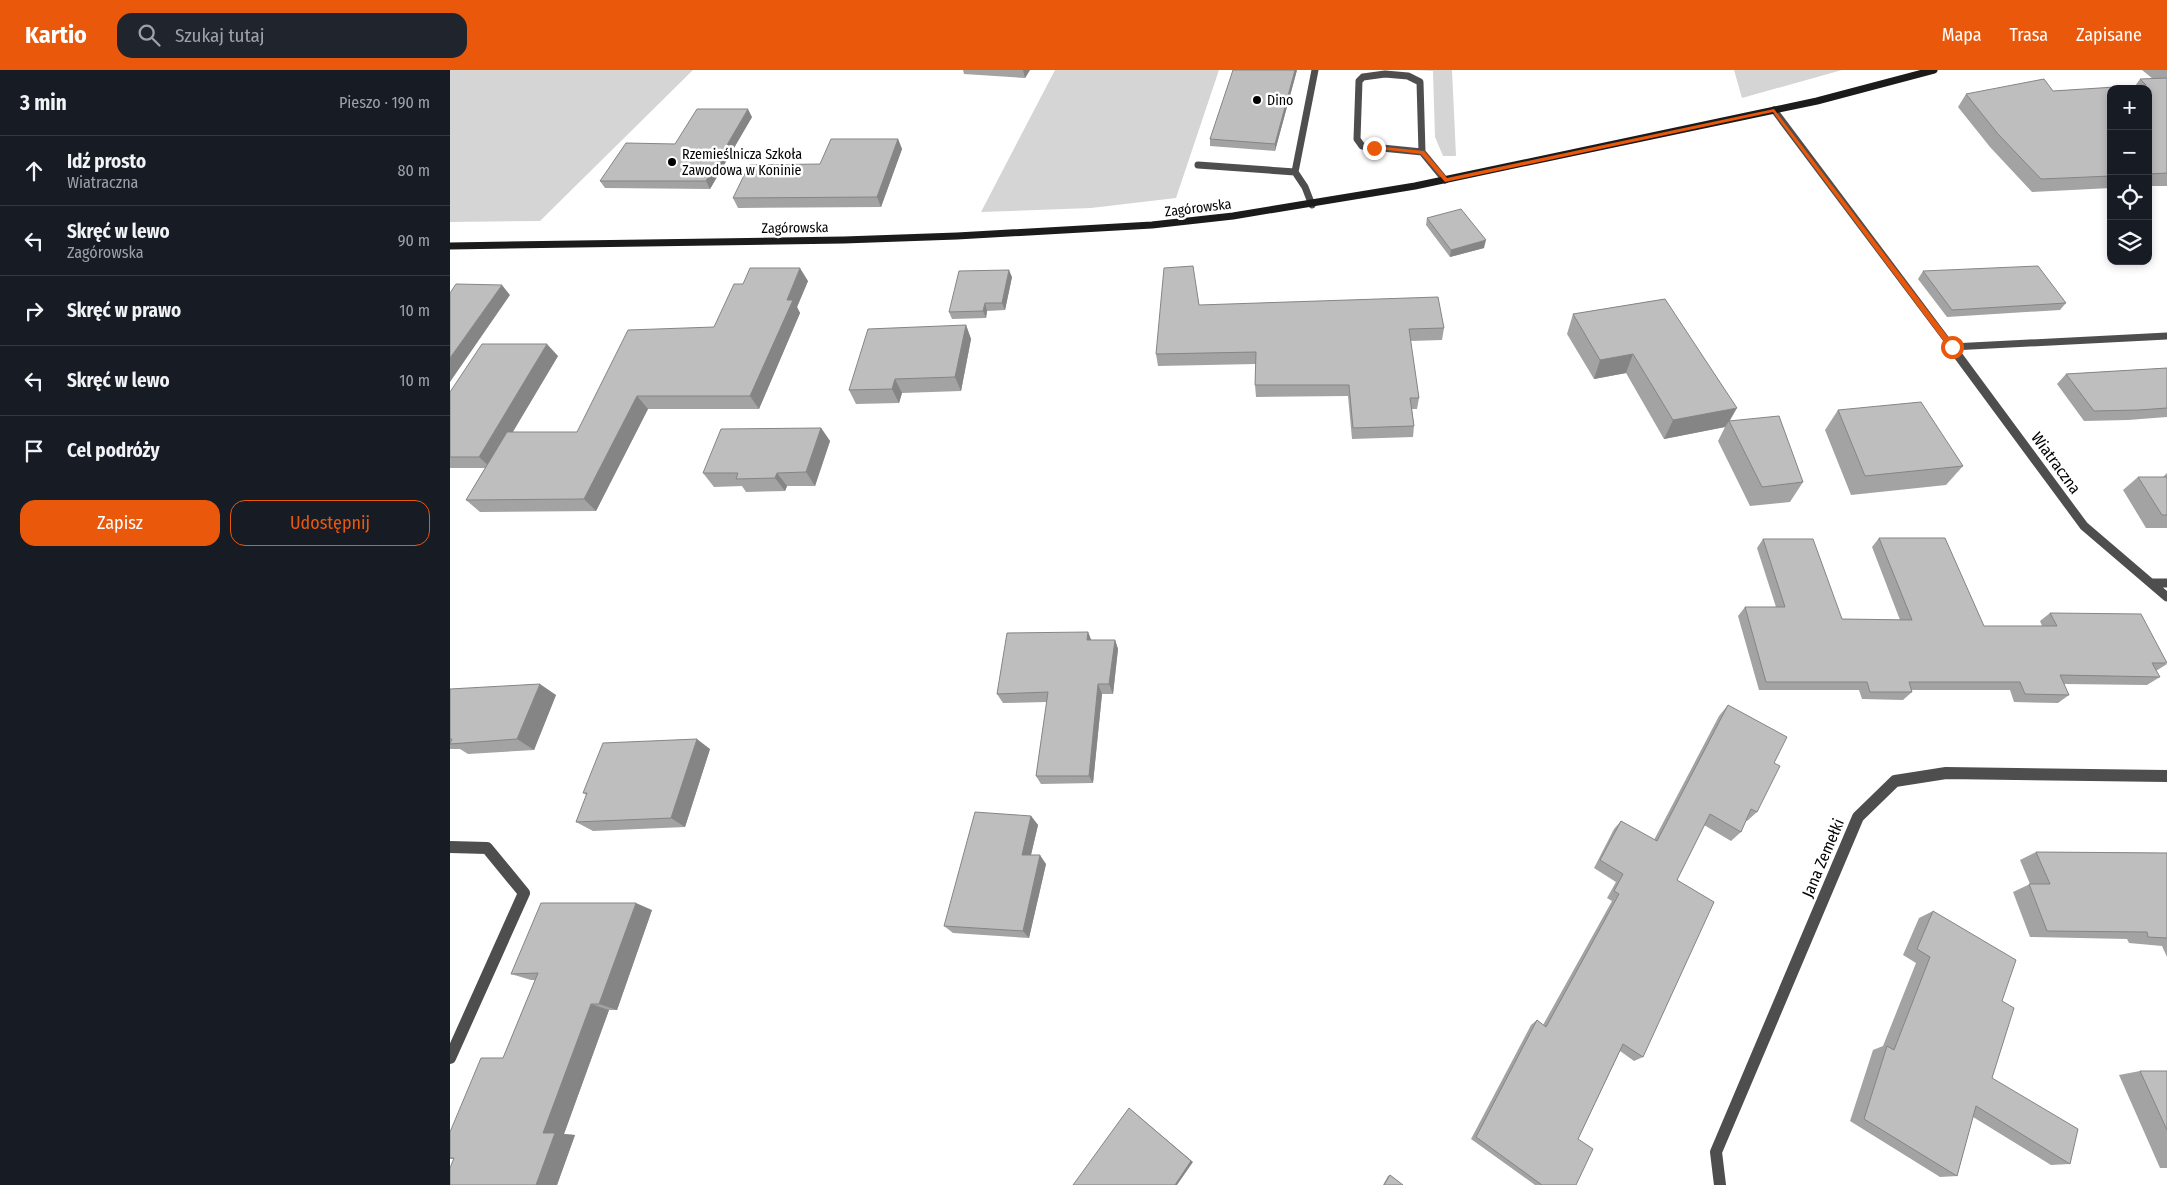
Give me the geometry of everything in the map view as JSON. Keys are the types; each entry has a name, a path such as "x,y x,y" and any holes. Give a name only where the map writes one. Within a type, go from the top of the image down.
{"street":[{"path":"1312,204 1305,187 1295,172 1315,70"},
{"name":"Zagórowska","path":"450,246 844,240 1152,225 1312,204 1445,180 1774,110 1934,70"},
{"path":"1422,152 1362,146 1357,139 1359,81 1363,77 1375,74 1403,75 1415,78 1420,82 1422,152 1445,180"},
{"name":"Wiatraczna","path":"1774,110 2084,526 2167,597"},
{"path":"1198,165 1295,172"},
{"path":"1952,347 2167,336"},
{"path":"2152,583 2167,583"},
{"name":"Jana Zemełki","path":"1720,1185 1716,1152 1858,817 1895,781 1946,773 2167,776"},
{"path":"450,847 486,848 524,893 450,1058"}],"shaded area":[{"path":"450,70 693,70 540,221 450,222"},
{"path":"1055,70 1219,70 1176,198 1091,208 981,212"},
{"path":"1413,70 1452,70 1456,156 1443,156 1435,137 1433,71"},
{"path":"1734,70 1842,70 1742,98"}],"building":[{"name":"Dino","path":"1233,70 1295,70 1275,144 1210,139"},
{"path":"2167,78 2167,173 2152,174 2152,85 2146,85 2140,79"},
{"path":"2044,79 2053,91 2107,88 2107,176 2041,179 1998,134 1966,94"},
{"name":"Rzemieślnicza Szkoła Zawodowa w Koninie","path":"697,109 748,109 706,181 600,181 626,143 675,144"},
{"path":"831,139 898,139 877,197 733,198 749,165 820,164"},
{"path":"1461,209 1486,240 1451,250 1427,218"},
{"path":"1193,266 1199,305 1438,297 1444,328 1409,329 1419,398 1410,398 1414,426 1353,428 1349,385 1255,385 1256,352 1156,354 1164,268"},
{"path":"2038,266 2066,303 1952,310 1923,271"},
{"path":"750,268 800,268 787,300 793,300 750,396 637,396 584,499 466,500 507,432 577,432 628,330 714,327 734,284 743,284"},
{"path":"1009,270 1002,303 985,303 983,311 949,312 959,271"},
{"path":"456,284 502,285 450,358 450,293"},
{"path":"1665,299 1737,408 1673,420 1633,354 1600,360 1573,314"},
{"path":"966,325 955,377 895,379 892,389 849,390 868,329"},
{"path":"482,344 547,344 479,457 450,457 450,392"},
{"path":"2167,368 2167,408 2139,410 2094,411 2066,374"},
{"path":"1921,402 1963,466 1865,476 1838,410"},
{"path":"1779,416 1803,482 1762,487 1729,421"},
{"path":"821,428 806,472 777,473 775,478 736,479 738,473 703,473 721,429"},
{"path":"2138,477 2167,477 2167,515 2162,515"},
{"path":"1879,538 1945,538 1984,626 2057,626 2050,613 2141,614 2167,663 2152,663 2160,677 2060,675 2069,695 2025,694 2020,682 1909,682 1912,692 1870,692 1867,682 1766,682 1745,607 1785,607 1763,539 1813,539 1842,619 1912,620"},
{"path":"1088,632 1087,640 1115,640 1109,684 1098,684 1089,776 1036,776 1048,692 997,694 1007,633"},
{"path":"540,684 517,739 450,744 452,739 450,739 450,689"},
{"path":"1728,705 1787,737 1774,763 1780,766 1757,812 1751,809 1741,832 1710,814 1677,880 1714,902 1643,1057 1623,1044 1578,1139 1593,1149 1576,1185 1542,1185 1476,1137 1537,1020 1546,1027 1619,894 1614,891 1623,874 1600,860 1621,821 1657,841"},
{"path":"697,739 671,818 576,822 587,793 583,793 603,743"},
{"path":"975,812 1031,816 1022,855 1040,855 1023,931 944,926"},
{"path":"2036,852 2167,853 2167,938 2148,937 2147,932 2047,931 2029,884 2050,884"},
{"path":"541,903 636,903 599,1004 591,1004 543,1133 555,1133 536,1185 450,1185 450,1168 454,1158 450,1158 450,1132 481,1058 503,1058 538,973 511,974"},
{"path":"1933,911 2016,960 2002,1001 2014,1008 1992,1078 2078,1129 2070,1164 1976,1106 1957,1176 1864,1119 1887,1046 1894,1050 1930,957 1917,949"},
{"path":"2140,1071 2167,1071 2167,1130"},
{"path":"1129,1108 1191,1161 1175,1185 1073,1185"},
{"path":"1390,1175 1403,1185 1384,1185"}],"place":[{"name":"Dino","path":"1257,100"},
{"name":"Rzemieślnicza Szkoła Zawodowa w Koninie","path":"672,162"}],"route":[{"path":"1374,148 1422,152 1445,180 1774,110 1952,347"}]}
